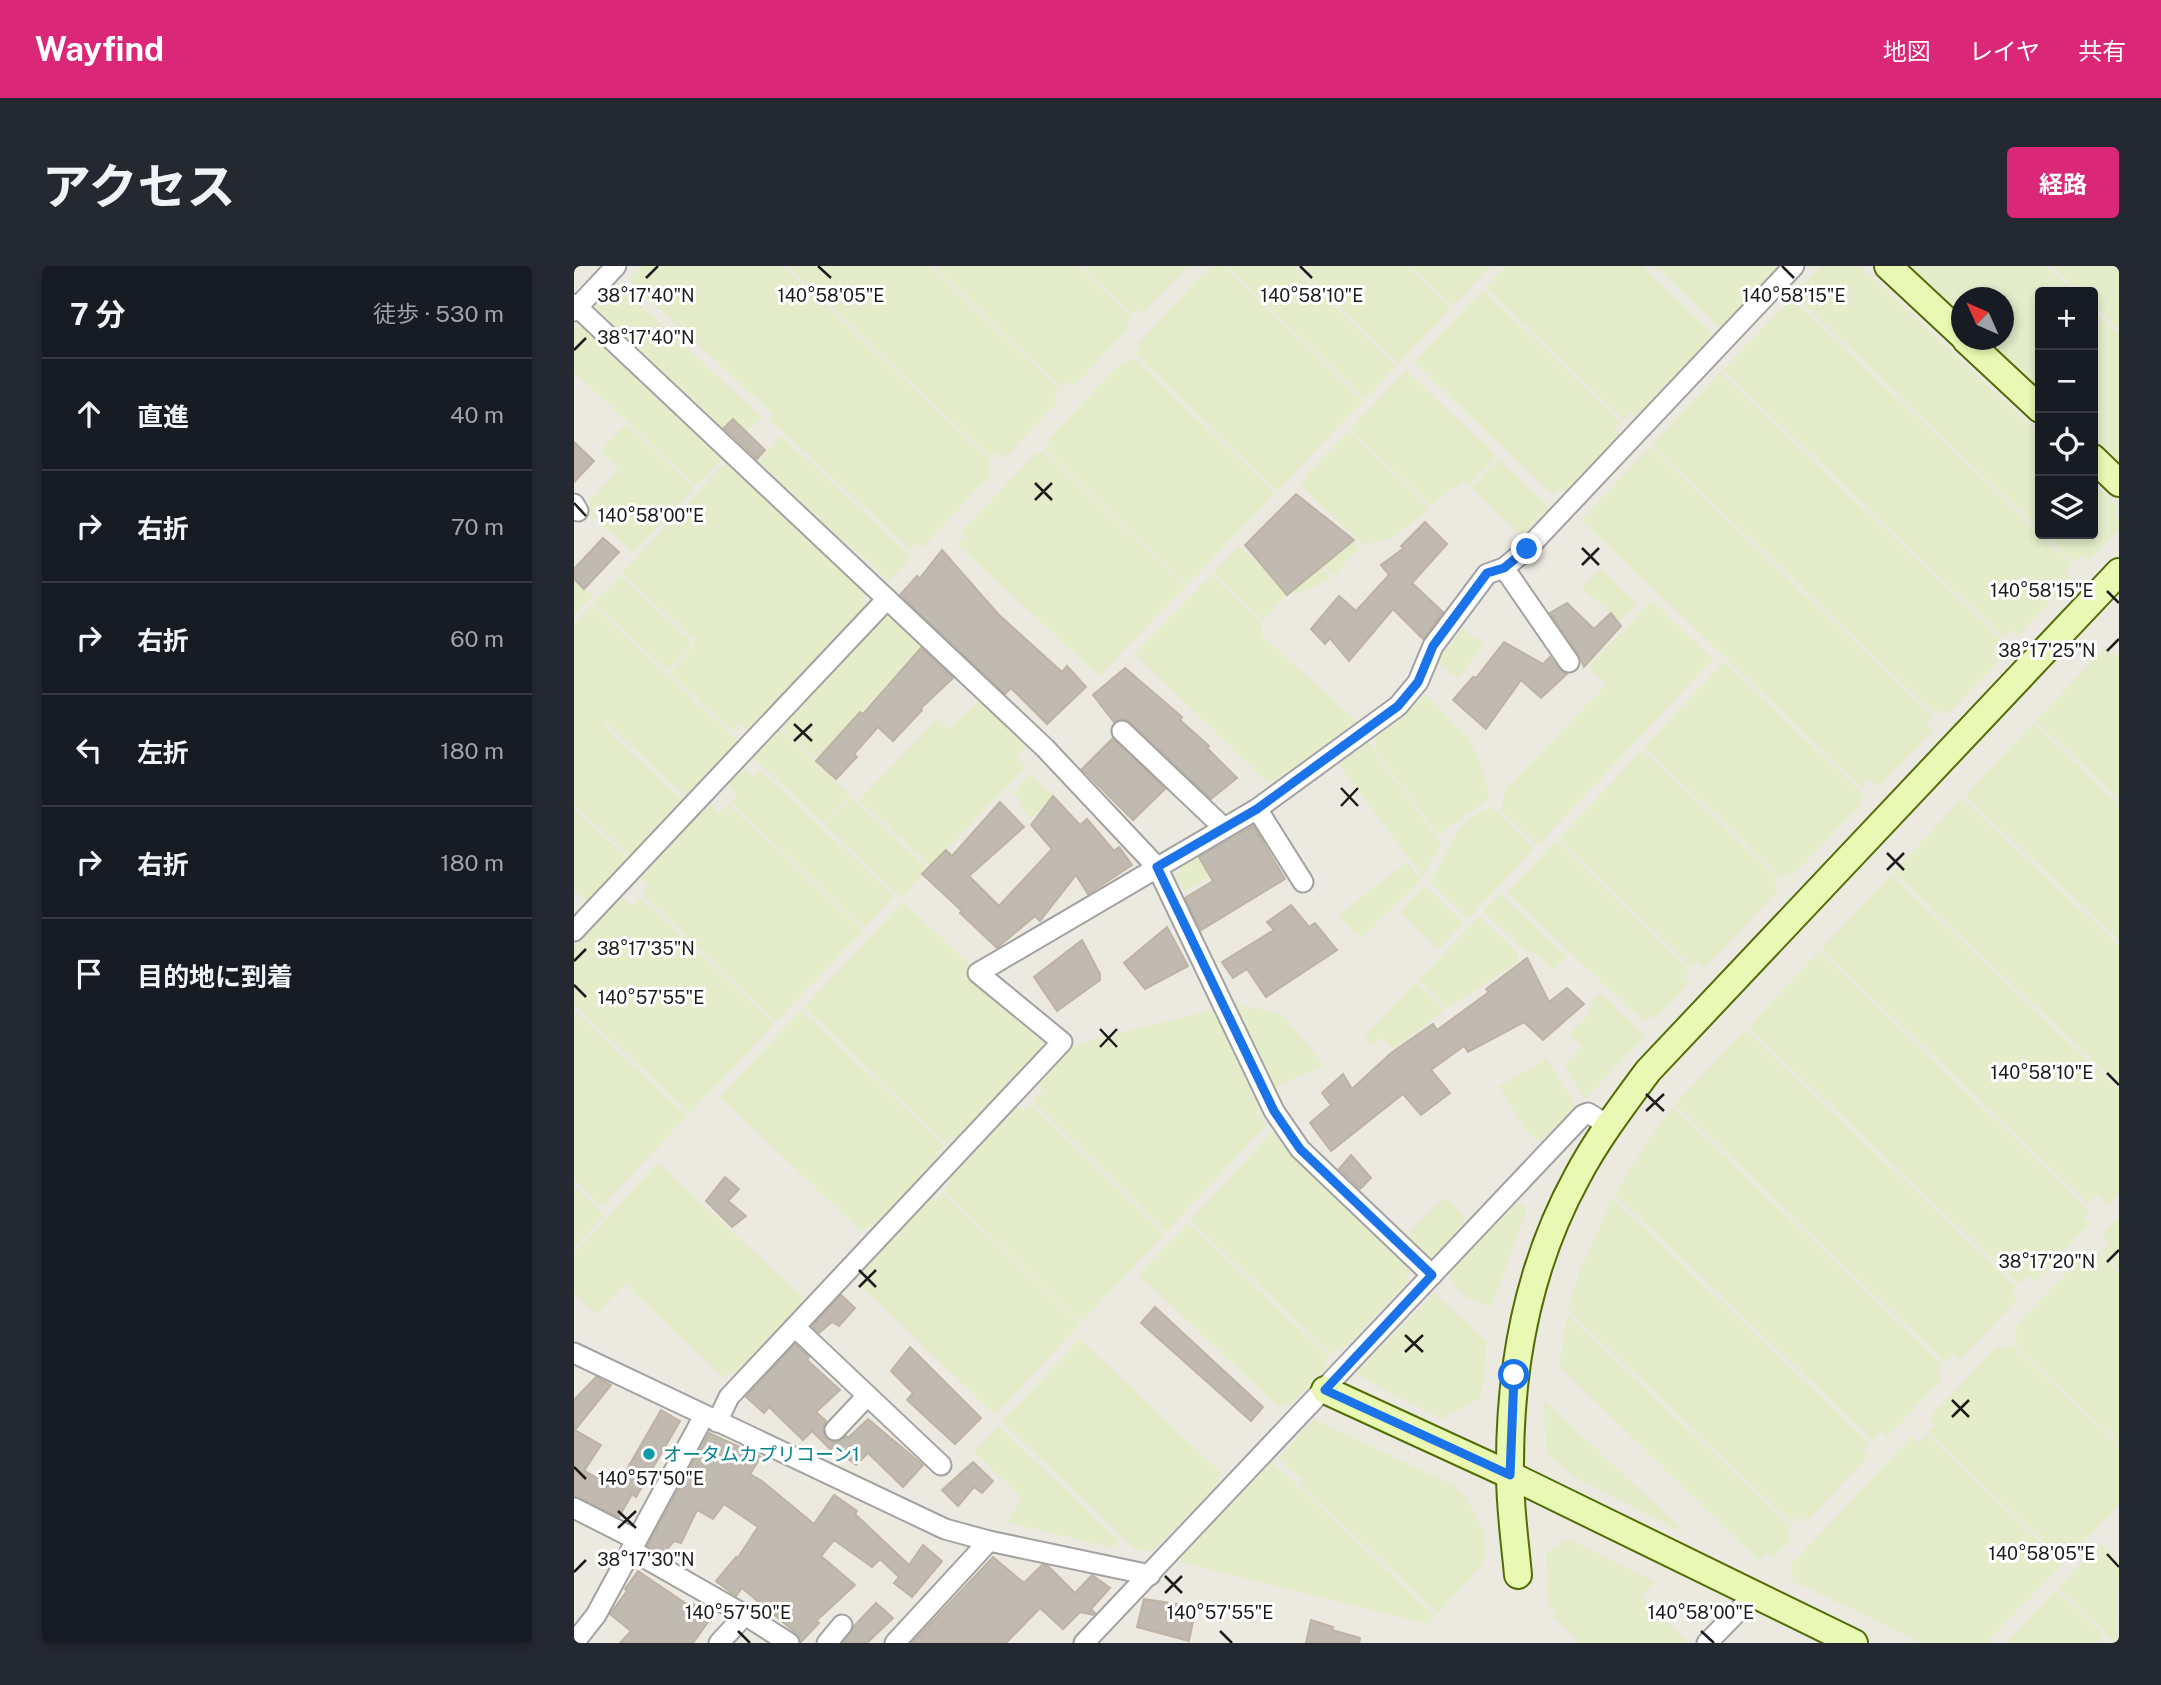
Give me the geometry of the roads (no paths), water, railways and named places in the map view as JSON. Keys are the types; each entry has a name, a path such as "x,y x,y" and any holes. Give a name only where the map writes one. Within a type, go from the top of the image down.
{"street":[{"path":"615,266 575,307 1045,748 1157,867 1274,1111 1300,1149 1432,1275"},
{"path":"574,1643 596,1615 634,1545 710,1419 1062,1042 978,973 1257,809 1398,706 1418,682 1433,646 1487,573 1504,568 1527,549 1794,266"},
{"path":"1888,266 1951,325"},
{"path":"1977,350 2035,404"},
{"path":"2098,463 2119,483"},
{"path":"1504,568 1569,662"},
{"path":"1518,1575 1510,1475 1514,1375 1525,1308 1548,1239 1576,1178 1608,1125 1648,1071 2119,572"},
{"path":"574,931 887,599"},
{"path":"1122,731 1224,828"},
{"path":"1257,809 1303,882"},
{"path":"1084,1643 1583,1115 1588,1113 1608,1125"},
{"path":"795,1327 941,1465"},
{"path":"574,1353 945,1530 1150,1575"},
{"path":"1325,1390 1510,1475 1854,1643"},
{"path":"835,1430 867,1396"},
{"path":"574,1508 789,1643"},
{"path":"895,1643 989,1541"},
{"path":"1707,1643 1755,1594"},
{"path":"719,1643 745,1615"},
{"path":"827,1643 842,1625"}],"place":[{"name":"オータムカプリコーン1","path":"649,1454"}]}
